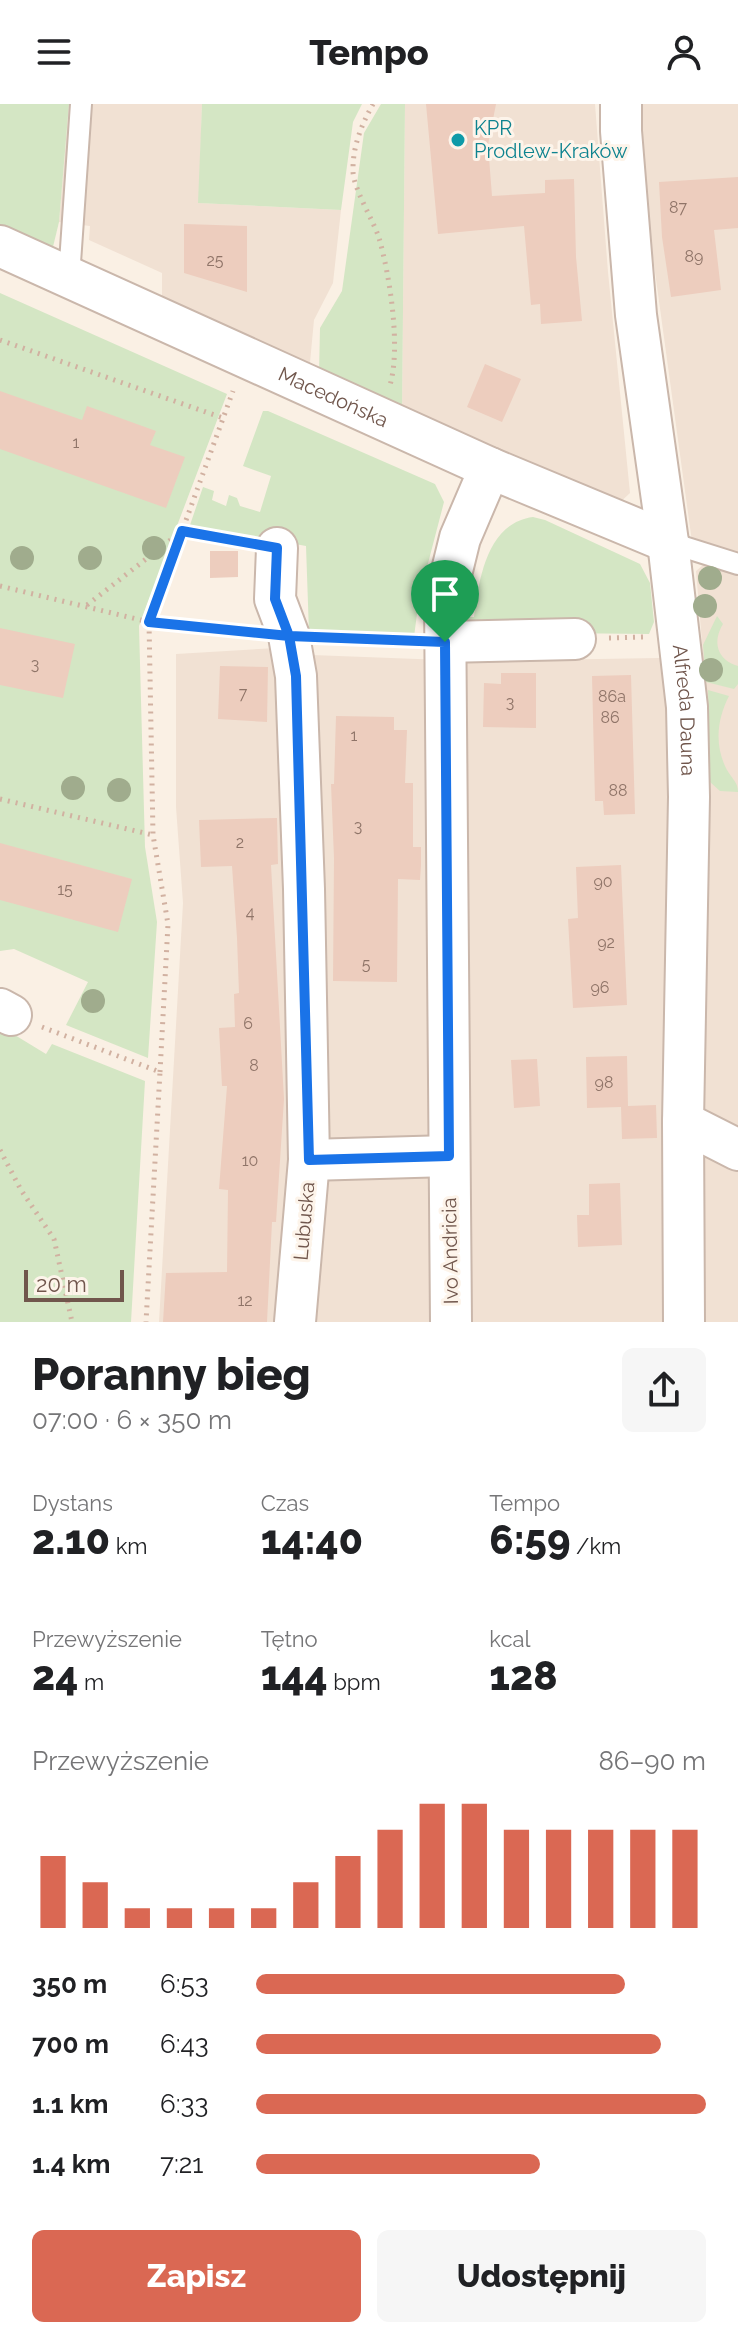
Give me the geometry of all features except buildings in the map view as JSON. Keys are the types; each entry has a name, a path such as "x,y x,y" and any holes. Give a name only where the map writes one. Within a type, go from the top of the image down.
{"street":[{"name":"Alfreda Dauna","path":"621,104 636,315 668,542 687,707 684,1322"},
{"name":"Macedońska","path":"0,246 490,468 668,542"},
{"name":"Ivo Andricia","path":"451,1322 445,599 460,538 490,468"},
{"name":"Lubuska","path":"277,548 275,599 294,656 298,722 309,1160 295,1322"},
{"path":"445,642 575,639"},
{"path":"683,1122 738,1150"},
{"path":"309,1160 449,1156"}],"lane":[{"path":"69,277 81,104"},
{"path":"668,542 738,564"}],"path":[{"path":"373,104 360,128 352,171 379,238 393,315 393,373 380,417"},
{"path":"0,340 223,418"},
{"path":"146,1322 168,924 153,835 149,622 233,391"},
{"path":"86,606 182,531 277,548"},
{"path":"0,586 149,622 289,636 445,642"},
{"path":"575,639 680,635"},
{"path":"0,799 153,835"},
{"path":"6,1012 160,1072"},
{"path":"0,1150 21,1190 54,1239 72,1322"}],"shaded area":[{"path":"69,104 202,104 199,203 341,210 333,283 314,320 309,373 162,302 162,273 89,240 90,226 59,222"},
{"path":"405,104 595,104 630,493 614,508 402,415"},
{"path":"640,104 738,104 738,558 692,542 638,148"},
{"path":"703,565 738,575 738,1322 159,1322 183,903 176,807 176,654 277,648 312,655 470,661 658,658 703,654 696,571"}],"green space":[{"path":"0,104 69,104 59,222 52,251 0,228"},
{"path":"202,104 362,104 353,122 341,210 198,203"},
{"path":"381,104 405,104 402,415 319,374 320,328 342,291 364,133"},
{"path":"0,293 227,394 139,626 145,847 157,922 148,1058 66,1025 88,982 14,949 0,951"},
{"path":"263,411 435,484 444,502 419,598 414,637 309,633 306,546 190,525 203,487 214,491 212,500 226,506 229,495 237,498 240,506 260,512 271,476 243,466"},
{"path":"533,517 640,564 650,583 654,622 649,634 466,632 467,617 474,617 483,570 495,541 517,521"},
{"path":"717,616 723,624 718,637 718,650 725,659 738,666 738,684 734,689 706,682 703,645"},
{"path":"708,690 729,696 720,723 719,742 723,761 738,792 720,791 710,782"},
{"path":"0,1026 46,1054 52,1044 145,1081 131,1322 0,1322"}],"place":[{"name":"KPR Prodlew-Kraków","path":"458,140"}],"route":[{"path":"445,642 289,636 275,599 277,548 182,531 149,622 289,636 296,676 309,1160 449,1156 445,642"}]}
